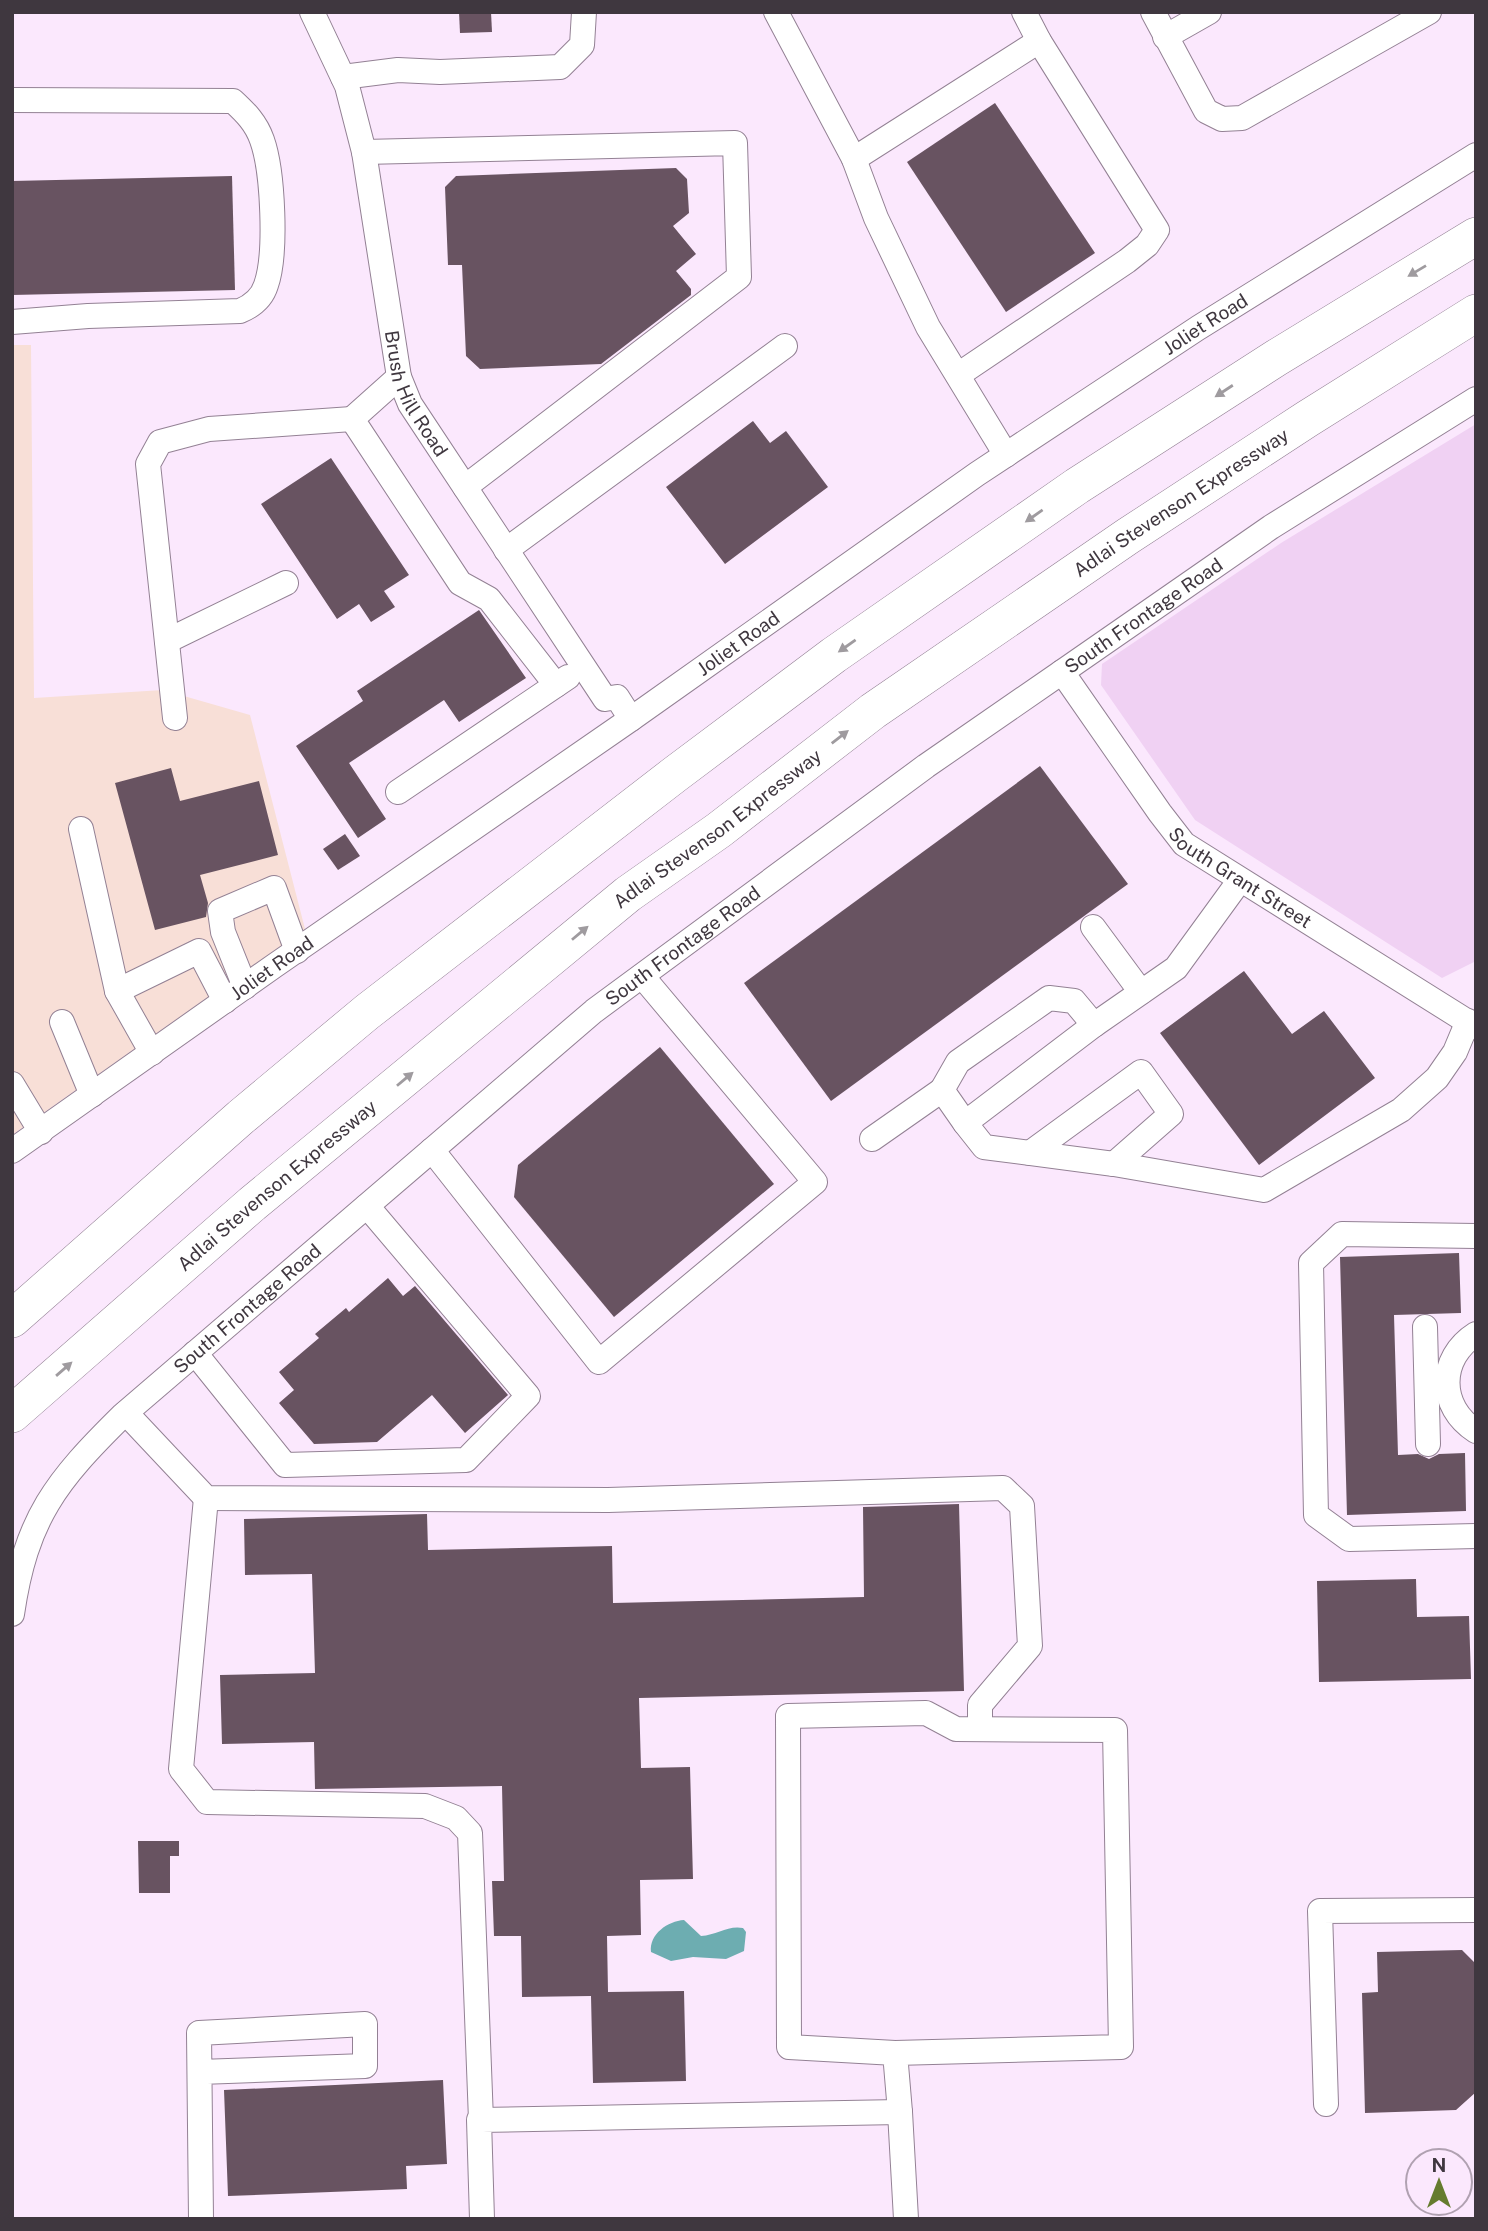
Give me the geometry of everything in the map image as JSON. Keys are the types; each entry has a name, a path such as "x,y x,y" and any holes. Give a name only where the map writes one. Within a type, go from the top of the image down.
{"highway":[{"path":"12,1319 241,1117 367,1012 834,654 1101,471 1276,358 1476,236"},
{"name":"Adlai Stevenson Expressway","path":"12,1413 252,1205 628,894 719,830 873,711 1117,543 1476,313"}],"street":[{"name":"Brush Hill Road","path":"313,12 343,77 364,152 399,377 410,404 605,699 617,697 631,719"},
{"path":"343,77 398,70 440,72 560,67 582,45 584,12"},
{"path":"776,12 854,159 876,218 928,327 1006,455"},
{"path":"958,375 1126,261 1147,245 1157,230 1039,41 1024,12"},
{"path":"1153,12 1206,111 1222,119 1242,118 1429,12"},
{"path":"1165,37 1209,12"},
{"path":"854,159 1039,41"},
{"path":"12,100 233,101 251,117 262,139 271,195 271,257 266,285 261,295 252,306 240,311 88,316 12,322"},
{"path":"364,152 735,143 739,277 465,487"},
{"name":"Joliet Road","path":"12,1151 1006,455 1209,321 1476,155"},
{"path":"506,550 786,346"},
{"path":"175,718 148,464 160,442 209,429 352,419 399,377"},
{"name":"South Frontage Road","path":"12,1614 20,1567 34,1527 55,1490 82,1455 195,1353 594,1011 926,766 1062,671 1271,527 1476,399"},
{"path":"352,419 460,583 489,599 556,685"},
{"path":"167,641 286,583"},
{"path":"398,792 583,666"},
{"name":"South Grant Street","path":"1062,671 1184,844 1472,1024"},
{"path":"80,829 117,991 152,1053"},
{"path":"965,1123 1176,968 1240,880"},
{"path":"235,994 220,911 274,888 297,951"},
{"path":"1093,927 1141,992"},
{"path":"117,991 199,951 235,994"},
{"path":"432,1150 599,1362 815,1182 642,976"},
{"path":"872,1139 942,1090 958,1062 1049,998 1074,1000 1094,1026"},
{"path":"62,1023 92,1095"},
{"path":"942,1090 984,1147 1114,1164 1264,1190 1401,1110 1437,1078 1472,1024"},
{"path":"1030,1153 1141,1072 1171,1114 1114,1164"},
{"path":"12,1084 41,1132"},
{"path":"195,1353 285,1465 466,1460 528,1396 367,1206"},
{"path":"1476,1236 1342,1234 1311,1263 1316,1516 1349,1539 1476,1535"},
{"path":"1425,1327 1437,1385 1428,1444"},
{"path":"1437,1385 1467,1339 1476,1334"},
{"path":"1437,1385 1449,1398 1455,1413 1464,1424 1476,1431"},
{"path":"126,1413 206,1498 608,1500 1003,1488 1022,1507 1030,1646 980,1705 980,1729"},
{"path":"206,1498 181,1769 207,1802 425,1806 456,1818 470,1833 482,2219"},
{"path":"926,1713 956,1729 980,1729 1115,1730 1121,2047 895,2053 789,2047 788,1716 926,1713"},
{"path":"1326,2104 1320,1911 1476,1910"},
{"path":"200,2072 366,2066 365,2024 199,2033 201,2219"},
{"path":"895,2053 906,2219"},
{"path":"481,2120 900,2112"}],"shaded area":[{"path":"12,345 31,345 34,698 163,690 250,715 305,929 12,1135"},
{"path":"1476,424 1476,961 1442,978 1195,820 1101,685 1102,664 1281,543"},
{"path":"684,1920 701,1936 743,1928 746,1932 744,1951 726,1959 693,1957 671,1961 651,1952 656,1934 672,1923"}],"building":[{"path":"459,12 491,12 492,32 460,33"},
{"path":"995,103 1095,253 1006,312 907,162"},
{"path":"676,168 687,179 689,213 673,226 696,254 676,271 691,289 691,295 601,364 480,369 466,356 462,265 448,265 445,187 456,176"},
{"path":"232,176 235,290 12,295 12,181"},
{"path":"753,421 770,443 786,431 828,487 725,564 666,487"},
{"path":"331,458 409,575 384,591 395,607 371,622 359,604 337,619 261,504"},
{"path":"479,610 526,678 459,722 444,700 349,763 386,819 358,838 296,746 363,701 357,691"},
{"path":"1040,766 1128,884 831,1101 744,983"},
{"path":"171,768 180,801 259,781 278,855 200,875 208,903 206,917 155,930 115,783"},
{"path":"345,834 360,856 338,870 323,849"},
{"path":"1244,971 1292,1034 1324,1011 1375,1078 1259,1165 1160,1033"},
{"path":"660,1047 774,1184 614,1317 514,1197 518,1165"},
{"path":"1459,1253 1461,1313 1394,1315 1398,1455 1418,1454 1429,1459 1439,1454 1465,1453 1466,1511 1347,1515 1340,1257"},
{"path":"388,1278 403,1296 415,1286 508,1395 465,1433 432,1395 377,1442 314,1444 279,1403 294,1390 279,1372 319,1338 315,1334 346,1308 349,1312"},
{"path":"959,1504 964,1691 639,1698 641,1768 690,1767 693,1879 640,1880 641,1935 607,1936 608,1992 684,1991 686,2081 593,2083 591,1996 522,1997 521,1936 494,1936 492,1881 504,1881 502,1786 315,1789 314,1742 222,1744 220,1675 315,1673 312,1574 245,1575 244,1519 427,1514 428,1550 612,1546 613,1603 864,1597 863,1507"},
{"path":"1416,1579 1417,1617 1469,1616 1471,1679 1319,1682 1317,1581"},
{"path":"138,1841 179,1841 179,1856 170,1856 170,1893 139,1893"},
{"path":"1462,1950 1476,1964 1476,2092 1456,2110 1365,2113 1362,1993 1378,1992 1377,1952"},
{"path":"443,2080 447,2164 406,2166 407,2189 228,2196 224,2090"}]}
